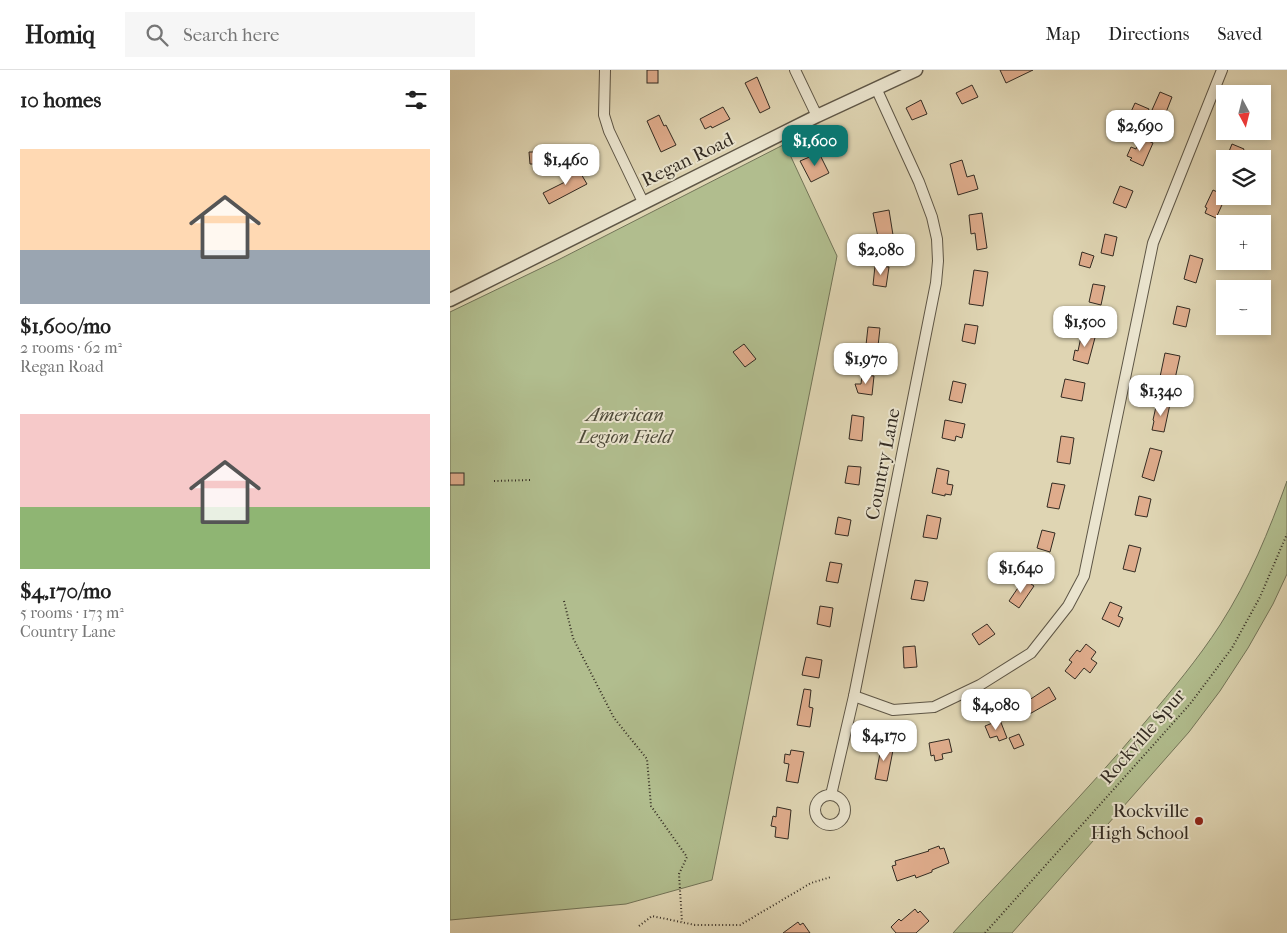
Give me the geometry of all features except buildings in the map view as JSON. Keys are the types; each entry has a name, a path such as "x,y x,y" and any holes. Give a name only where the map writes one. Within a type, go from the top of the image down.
{"street":[{"path":"605,70 604,115 609,131 643,202"},
{"path":"795,70 817,116"},
{"name":"Regan Road","path":"450,300 817,116 916,70"},
{"path":"854,696 893,710 934,707 980,685 1031,653 1068,606 1084,576 1152,242 1222,70"},
{"name":"Country Lane","path":"831,795 854,696 935,290 938,261 937,239 932,217 919,182 876,88"}],"path":[{"path":"494,481 530,480"},
{"name":"Rockville Spur","path":"985,933 1190,704 1232,648 1260,597 1287,534"},
{"path":"564,601 573,638 614,718 647,759 651,806 687,857 679,874 682,922"},
{"path":"639,926 652,916 696,925 740,925 811,883 830,876"}],"green space":[{"name":"American Legion Field","path":"785,144 837,256 712,880 626,904 450,920 450,312 558,260"},
{"path":"1287,481 1287,574 1273,604 1248,648 1220,691 1189,732 1012,933 953,933 1123,748 1203,650 1220,625 1249,573 1266,537"}],"place":[{"name":"Rockville High School","path":"1199,821"}]}
